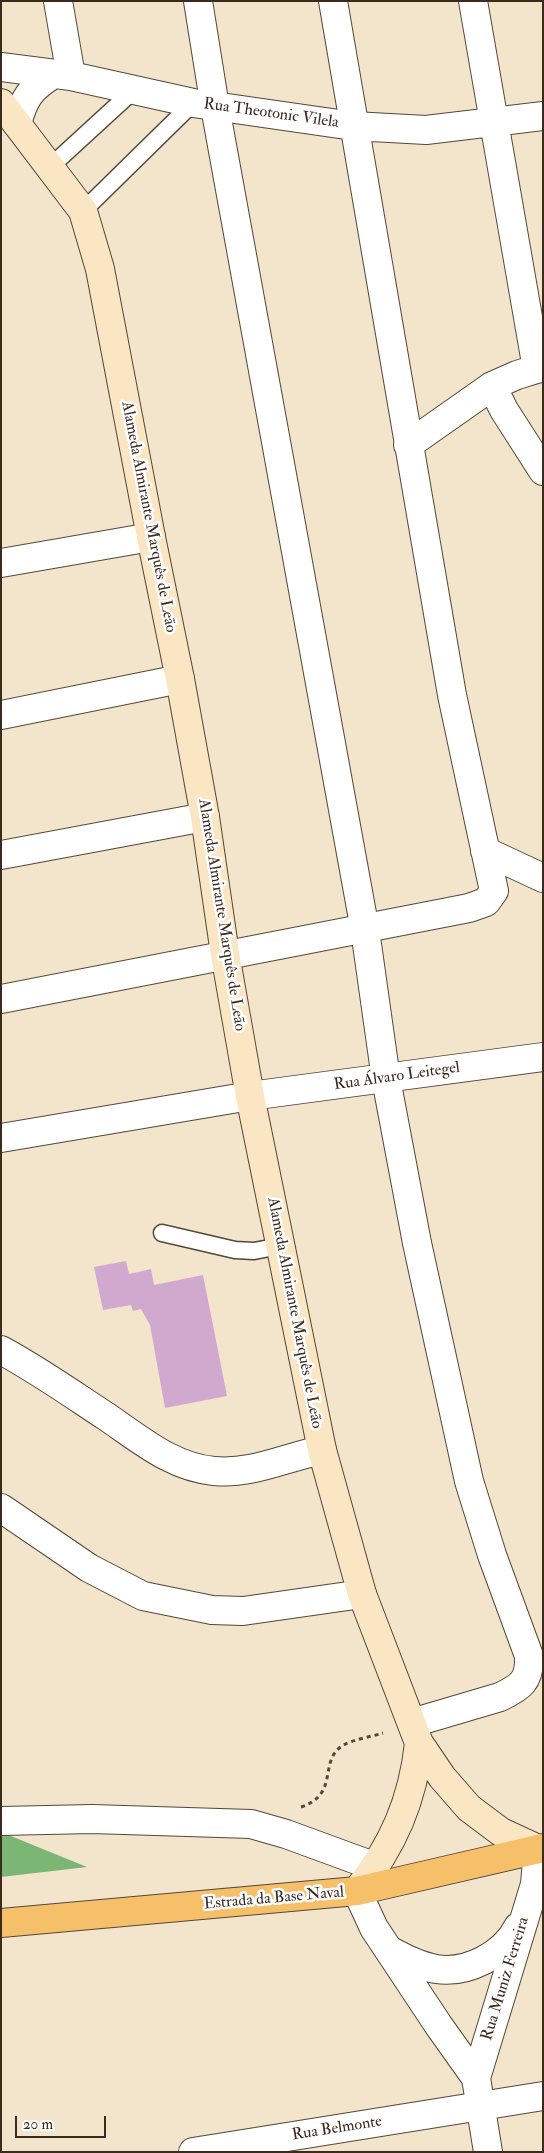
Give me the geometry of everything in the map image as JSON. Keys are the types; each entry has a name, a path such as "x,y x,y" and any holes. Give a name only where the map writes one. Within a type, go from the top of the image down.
{"main road":[{"name":"Alameda Almirante Marquês de Leão","path":"9,113 83,211 100,269 205,817 225,954 250,1096 322,1450 362,1594 416,1733 442,1777 469,1808 502,1832 540,1849"},
{"name":"Alameda Almirante Marquês de Leão","path":"357,1891 376,1867 390,1844 404,1812 416,1769 416,1733"},
{"name":"Estrada da Base Naval","path":"1,1923 357,1891 540,1849"}],"street":[{"path":"9,113 22,103 34,86 61,76 58,1"},
{"path":"198,1 204,105 364,930 386,1079 419,1252 465,1463 492,1555 529,1656 529,1669 524,1684 500,1697 416,1733"},
{"path":"1,999 225,954 364,930 469,908 486,902 494,891 452,695 333,1"},
{"path":"408,445 492,386 540,368 473,1"},
{"name":"Rua Theotonic Vilela","path":"1,67 61,76 204,105 353,126 426,130 543,116"},
{"path":"492,386 504,410 543,471"},
{"path":"1,563 151,537"},
{"path":"1,715 180,680"},
{"path":"1,855 205,817"},
{"path":"485,850 543,878"},
{"name":"Rua Álvaro Leitegel","path":"1,1138 250,1096 386,1079 543,1056"},
{"path":"1,1350 81,1399 158,1452 187,1466 215,1472 238,1470 322,1450"},
{"path":"1,1508 88,1568 143,1596 204,1608 242,1611 362,1594"},
{"path":"1,1821 92,1819 251,1824 286,1834 376,1867"},
{"name":"Rua Muniz Ferreira","path":"476,2078 535,1884 540,1849"},
{"name":"Rua Muniz Ferreira","path":"357,1891 374,1928 476,2078 488,2152"},
{"path":"388,1949 411,1962 437,1969 463,1968 484,1960 500,1950 513,1937 527,1910"},
{"name":"Rua Belmonte","path":"193,2152 543,2096"}],"lane":[{"path":"50,167 134,90"},
{"path":"83,211 204,105"},
{"path":"162,1234 235,1250 254,1251 280,1246"}],"path":[{"path":"294,1809 312,1803 320,1795 326,1785 331,1761 343,1746 416,1733"}],"green space":[{"path":"1,1832 87,1867 1,1877"}],"building":[{"path":"126,1261 129,1274 151,1269 154,1285 203,1275 227,1396 165,1408 150,1325 141,1309 133,1311 131,1305 103,1310 94,1267"}]}
